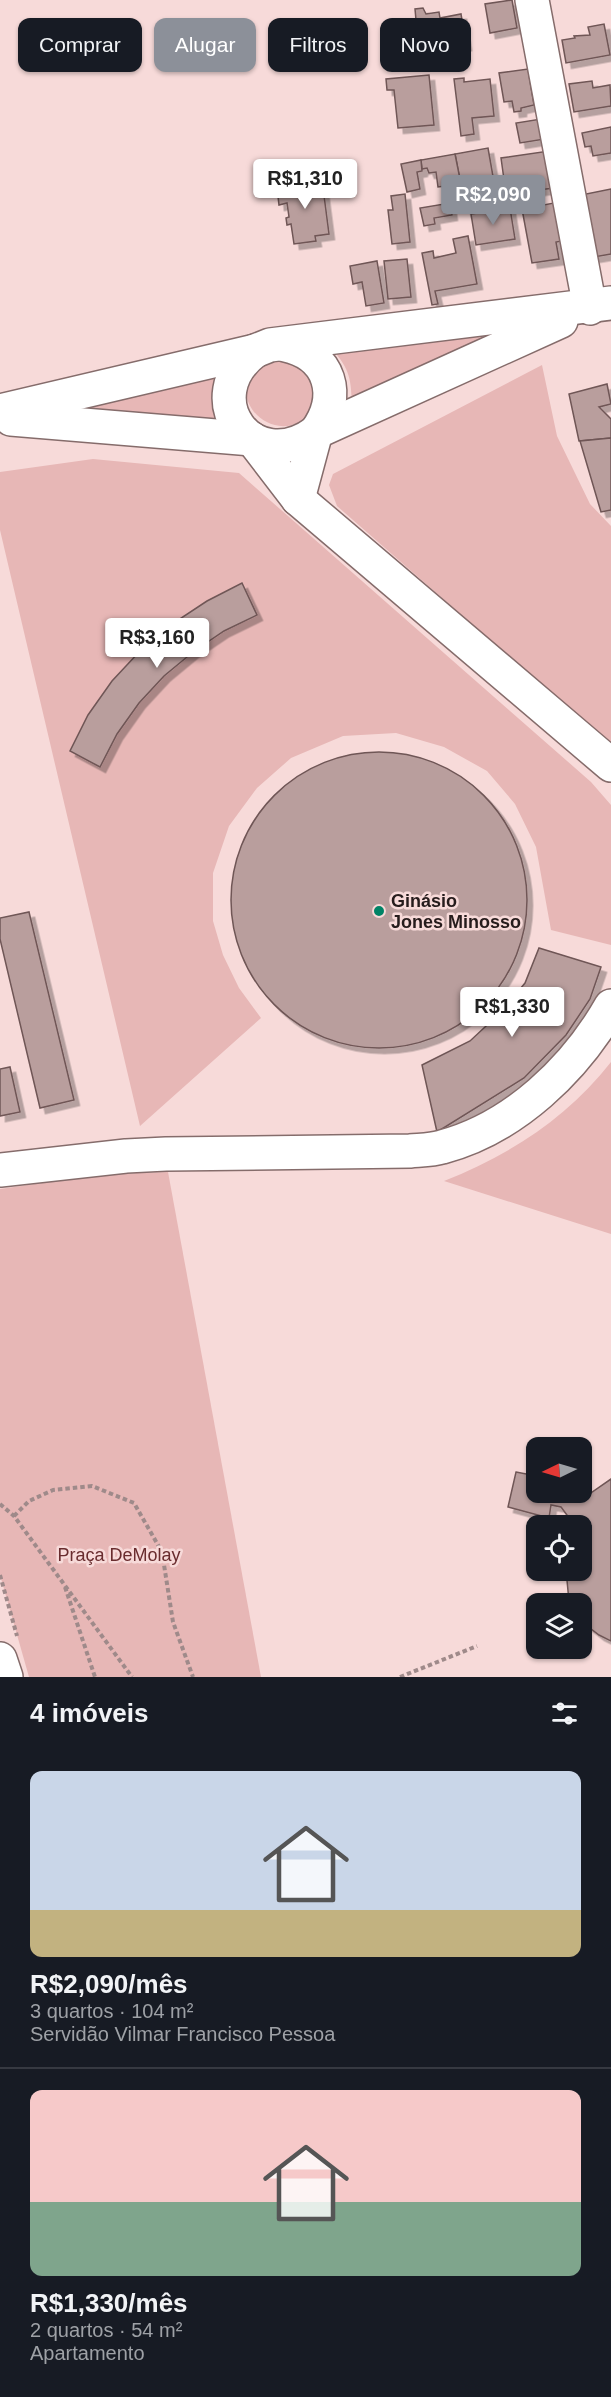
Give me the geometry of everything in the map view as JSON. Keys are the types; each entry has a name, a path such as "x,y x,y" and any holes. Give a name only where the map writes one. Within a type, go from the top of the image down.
{"street":[{"path":"532,0 600,306"},
{"path":"0,411 270,348 600,306"},
{"path":"0,419 252,439 268,446 285,447 302,442 316,432 600,306"},
{"path":"298,499 316,432 325,420 331,405 331,389 326,374 317,361 305,351 270,348 238,367 230,388 230,404 234,419 298,499 611,765"},
{"path":"0,1170 146,1155 410,1151 441,1148 474,1136 499,1123 533,1098 568,1066 599,1027 611,1006"},
{"path":"6,1677 10,1653"}],"path":[{"path":"15,1516 28,1501 53,1490 92,1486 134,1503 162,1552 173,1622 193,1677"},
{"path":"0,1504 15,1516 132,1677"},
{"path":"0,1575 10,1653"},
{"path":"64,1584 95,1677"},
{"path":"400,1677 477,1647"}],"green space":[{"path":"535,320 352,408 349,376 343,363 331,348"},
{"path":"271,359 296,360 316,381 313,409 300,422 288,426 276,425 265,421 250,405 246,394 247,384 253,373"},
{"path":"542,365 557,436 590,504 611,526 611,746 337,506 329,485 333,474"},
{"path":"221,371 223,428 28,411"},
{"path":"93,459 239,473 591,782 611,805 611,945 551,930 536,847 515,804 487,771 444,747 396,733 343,736 291,758 257,788 229,826 213,873 213,921 223,955 239,988 261,1018 140,1126 0,530 0,472"},
{"path":"611,1062 611,1234 444,1181 492,1159 536,1133 576,1101"},
{"name":"Praça DeMolay","path":"168,1172 261,1677 29,1677 0,1575 0,1189 105,1174"}],"building":[{"path":"512,0 517,28 490,33 485,4"},
{"path":"423,8 426,14 439,12 440,18 416,18 415,9"},
{"path":"461,14 462,18 440,18"},
{"path":"604,24 610,55 566,63 562,40 575,38 574,36 590,35 588,27"},
{"path":"528,69 534,105 514,112 512,101 504,102 499,73"},
{"path":"429,75 434,125 398,128 394,90 387,90 386,79"},
{"path":"464,78 464,82 490,79 494,116 472,118 474,134 461,136 454,79"},
{"path":"592,81 593,88 610,85 611,106 574,112 569,84"},
{"path":"541,119 545,139 520,143 516,123"},
{"path":"611,127 611,153 593,156 591,146 585,147 582,133"},
{"path":"488,148 497,199 486,202 487,208 466,212 455,154"},
{"path":"549,151 554,188 506,194 501,158"},
{"path":"455,154 461,184 438,187 436,172 429,173 427,168 422,169 421,160"},
{"path":"421,160 422,171 417,172 420,189 407,192 401,164"},
{"path":"322,180 329,234 315,236 316,241 294,244 291,224 287,225 286,218 289,217 287,203 279,205 277,188"},
{"path":"611,189 611,254 594,257 581,195"},
{"path":"405,194 410,242 392,244 388,210 393,210 391,196"},
{"path":"559,202 567,240 556,242 559,259 532,263 522,209"},
{"path":"450,203 452,215 434,218 435,224 424,226 420,208"},
{"path":"510,208 515,239 476,245 471,214"},
{"path":"468,236 477,284 435,291 438,304 432,305 422,253 433,251 434,258 456,253 453,239"},
{"path":"407,259 411,297 388,299 384,261"},
{"path":"377,261 384,303 366,306 362,282 353,284 350,266"},
{"path":"607,384 611,404 599,407 611,419 611,438 579,441 569,394"},
{"path":"611,438 611,510 601,512 580,441"},
{"path":"242,583 257,615 224,631 193,652 164,676 139,703 117,734 100,767 70,751 88,715 112,681 140,651 172,624 207,601"},
{"name":"Ginásio Jones Minosso","path":"379,752 408,755 436,763 473,786 493,806 516,843 524,871 527,900 524,929 516,957 493,994 473,1014 436,1037 408,1045 379,1048 350,1045 322,1037 285,1014 265,994 242,957 234,929 231,900 234,871 242,843 265,806 285,786 322,763 350,755"},
{"path":"29,912 74,1100 40,1108 0,939 0,918"},
{"path":"539,948 601,967 590,999 566,1035 524,1078 437,1132 422,1065 470,1041 500,1013 525,983"},
{"path":"10,1067 20,1112 0,1116 0,1069"},
{"path":"516,1472 526,1474 526,1503 592,1503 592,1492 611,1479 611,1641 592,1630 592,1593 568,1593 567,1581 592,1581 592,1515 567,1515 561,1507 551,1505 549,1515 538,1515 508,1507"}],"place":[{"name":"Ginásio Jones Minosso","path":"379,911"}]}
